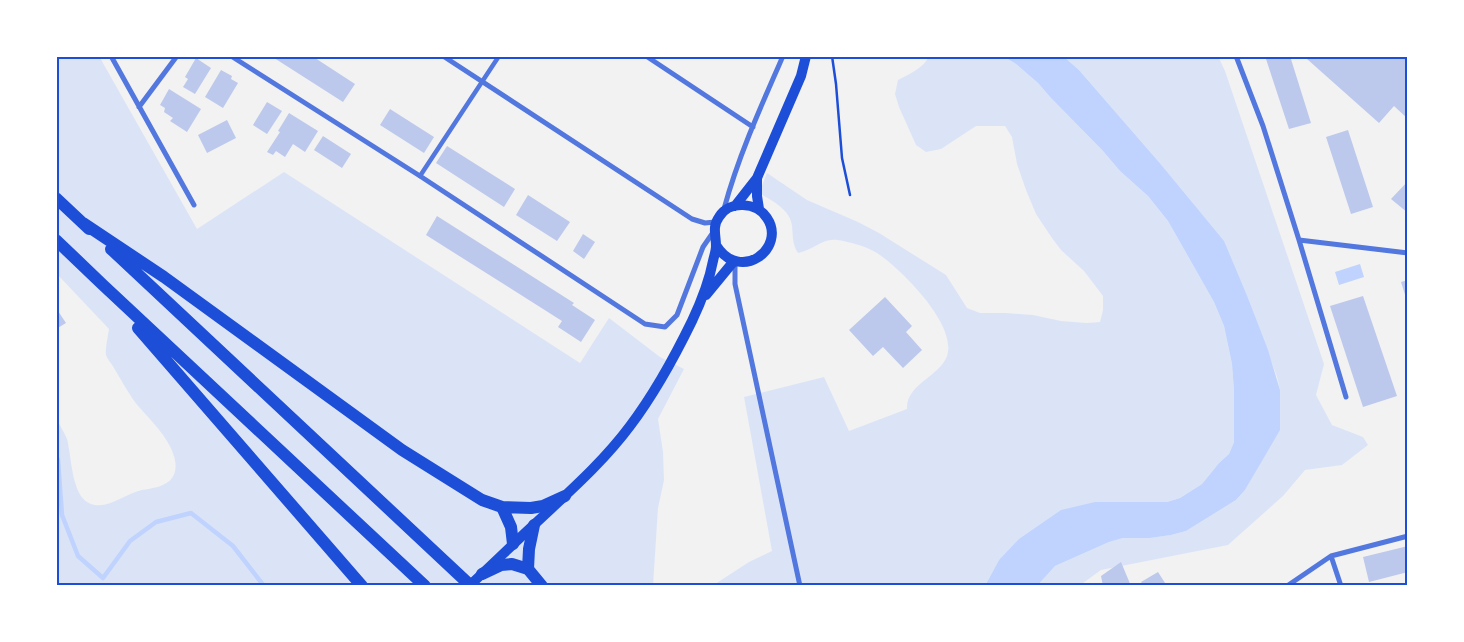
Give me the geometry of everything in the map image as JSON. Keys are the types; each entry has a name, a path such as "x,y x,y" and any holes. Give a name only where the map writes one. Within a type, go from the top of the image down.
{"highway":[{"path":"56,198 470,586"},
{"path":"83,223 164,277 402,450 482,500 502,507 531,508 543,506 565,496"},
{"path":"56,240 425,586"},
{"path":"103,285 362,586"},
{"path":"502,507 511,527 513,544"},
{"path":"528,569 529,549 534,525"},
{"path":"482,574 500,565 512,564 528,569 542,586"}],"main road":[{"path":"735,206 757,178 801,76 806,56"},
{"path":"757,178 759,209"},
{"path":"470,586 565,496 615,444 641,411 673,359 703,299 716,245 715,226 724,210 735,206 749,205 759,209 767,218 771,228 771,237 768,246 760,257 744,262 734,261 720,252 716,245"},
{"path":"703,299 734,261"}],"street":[{"path":"111,56 194,205"},
{"path":"140,106 177,56"},
{"path":"231,56 420,176 646,324 665,327 676,314 703,247 715,226 692,219 443,56"},
{"path":"420,176 499,56"},
{"path":"646,56 753,127"},
{"path":"724,210 732,182 753,127 784,56"},
{"path":"1236,56 1263,126 1346,397"},
{"path":"1299,240 1408,253"},
{"path":"734,261 735,284 800,586"},
{"path":"1287,586 1331,556 1408,536"},
{"path":"1331,556 1341,586"}],"path":[{"path":"832,56 842,158 850,194"}],"shaded area":[{"path":"56,56 99,56 197,229 284,172 580,363 609,318 660,357 684,369 658,419 663,452 664,480 658,508 653,586 56,586 56,419 67,439 76,485 84,500 91,504 104,505 136,492 163,485 170,481 176,467 172,450 166,439 135,402 106,355 109,329 56,273"},
{"path":"929,56 1003,56 1016,64 1038,83 1120,171 1148,196 1168,221 1214,302 1224,326 1232,364 1234,442 1229,454 1202,484 1180,498 1167,502 1095,502 999,560 985,586 712,586 749,562 772,551 744,397 824,377 849,431 907,409 908,400 912,393 937,370 947,356 948,343 944,329 936,314 912,284 877,253 853,243 832,240 798,253 794,243 791,220 788,215 775,202 759,193 767,173 807,200 879,233 946,275 967,308 980,313 1033,315 1061,321 1087,323 1100,322 1103,310 1103,296 1084,271 1061,250 1036,214 1017,164 1012,137 1005,126 976,126 941,149 926,152 916,145 895,94 898,80 920,67"},
{"path":"1063,56 1218,56 1225,71 1324,364 1316,395 1332,425 1363,437 1368,445 1342,465 1305,470 1283,496 1228,545 1101,570 1079,586 1037,586 1055,566 1109,542 1123,538 1150,538 1186,531 1236,500 1245,490 1258,467 1280,403 1277,377 1248,298 1158,161 1079,70"}],"water":[{"path":"1003,56 1063,56 1079,70 1158,161 1224,241 1268,350 1280,390 1280,430 1245,490 1236,500 1186,531 1150,538 1123,538 1109,542 1055,566 1037,586 985,586 999,560 1019,539 1061,510 1095,502 1167,502 1180,498 1202,484 1229,454 1234,442 1234,391 1232,364 1224,326 1214,302 1168,221 1148,196 1120,171 1038,83 1016,64"},
{"path":"1360,264 1364,277 1339,285 1335,272"}],"building":[{"path":"271,56 312,56 355,84 343,102"},
{"path":"1265,56 1290,56 1311,123 1289,129"},
{"path":"1310,56 1407,56 1408,119 1394,106 1379,123 1307,59"},
{"path":"196,58 211,68 195,94 183,87 188,79 185,77"},
{"path":"221,70 232,76 231,79 238,83 223,108 205,97"},
{"path":"169,89 201,109 187,132 170,121 173,118 164,112 165,108 160,105"},
{"path":"267,102 282,111 267,134 253,125"},
{"path":"390,109 434,137 424,153 380,125"},
{"path":"289,113 318,131 305,152 293,144 285,157 276,151 273,155 267,152"},
{"path":"227,120 236,138 207,153 198,135"},
{"path":"1348,130 1373,207 1351,214 1326,137"},
{"path":"323,136 351,154 342,168 314,150"},
{"path":"447,146 515,189 504,207 436,163"},
{"path":"1408,181 1408,213 1391,199"},
{"path":"528,195 570,222 557,241 516,215"},
{"path":"437,216 574,303 572,305 595,320 581,342 558,327 562,321 426,235"},
{"path":"583,234 595,242 584,259 573,251"},
{"path":"1408,280 1408,300 1407,301 1401,282"},
{"path":"1363,296 1397,396 1363,407 1330,306"},
{"path":"885,297 912,326 906,332 922,350 903,368 883,347 873,356 849,330"},
{"path":"56,308 66,323 56,329"},
{"path":"1408,546 1408,572 1369,582 1363,557"},
{"path":"1121,562 1131,586 1103,586 1101,576"},
{"path":"1158,572 1167,586 1144,586 1141,582"}],"waterway":[{"path":"56,456 58,460 62,515 78,556 103,578 130,541 156,522 191,513 233,546 264,586"}]}
